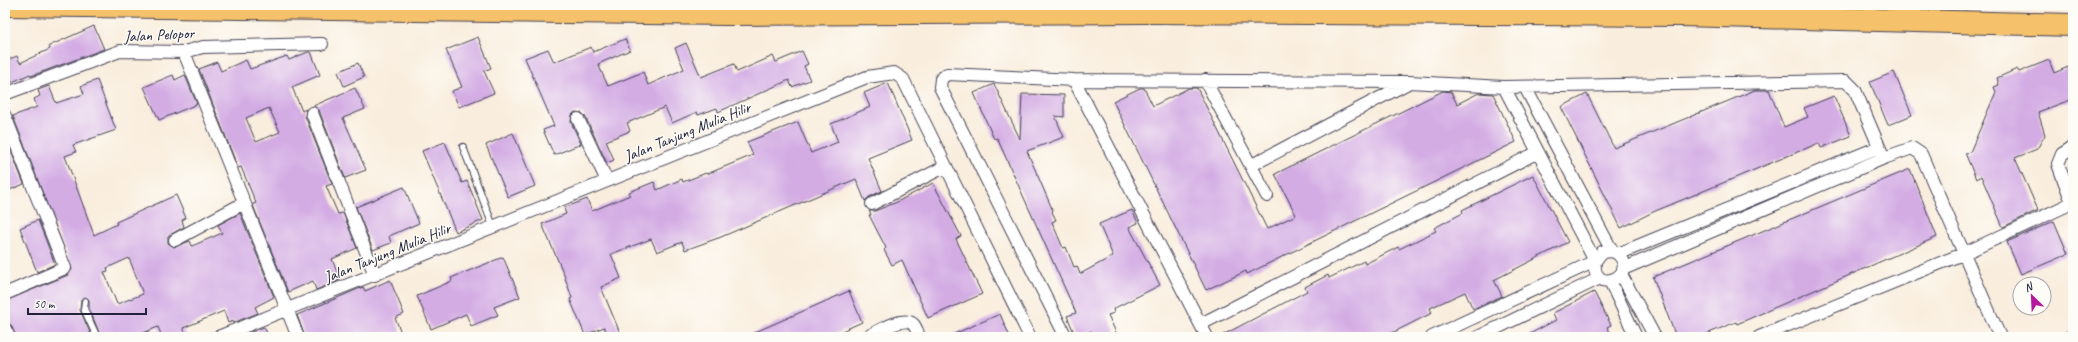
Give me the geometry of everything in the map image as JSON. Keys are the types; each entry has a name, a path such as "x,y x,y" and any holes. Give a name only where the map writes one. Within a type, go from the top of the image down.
{"highway":[{"path":"5,5 728,14 1154,12 1680,14 2073,25"}],"street":[{"name":"Jalan Pelopor","path":"5,94 120,51 184,52 203,47 322,44"},
{"path":"184,52 298,337"},
{"name":"Jalan Tanjung Mulia Hilir","path":"218,337 867,76 894,73 903,79 1030,337"},
{"path":"1066,337 940,87 940,81 950,73 1074,80 1409,82 1504,87 1846,81 1854,90 1884,158"},
{"path":"1074,80 1207,337"},
{"path":"1205,80 1252,165 1267,196"},
{"path":"1252,165 1409,82"},
{"path":"1525,86 1615,252 1623,260 1622,271 1655,337"},
{"path":"1504,87 1595,261 1594,267 1605,279 1636,337"},
{"path":"312,113 375,275"},
{"path":"5,116 65,268 5,294"},
{"path":"578,119 606,180"},
{"path":"1432,337 1595,261 1602,252 1615,252 1879,147"},
{"path":"1759,337 1965,253 2073,204 2058,164 2062,154 2073,147"},
{"path":"1478,337 1622,271 1908,148 1918,150 1924,160 2000,337"},
{"path":"1201,324 1538,152"},
{"path":"872,204 946,166"},
{"path":"176,240 244,203"},
{"path":"867,337 900,321 907,321 914,324 919,337"},
{"path":"5,329 9,337"}],"lane":[{"path":"463,147 493,226"},
{"path":"84,301 84,309 97,337"}],"building":[{"path":"94,26 104,49 31,76 30,74 10,83 5,71 5,61 17,56 20,63 50,49 49,46"},
{"path":"478,37 491,68 484,71 494,93 459,107 452,91 462,87 446,50"},
{"path":"625,39 630,50 598,64 608,86 643,72 648,85 684,69 675,48 686,43 701,77 734,64 737,72 773,56 776,62 802,51 808,64 804,66 810,80 792,87 789,80 718,112 717,108 698,115 697,112 672,123 665,107 627,123 630,131 606,141 614,160 607,163 585,116 582,113 575,112 572,115 571,122 581,144 554,155 543,130 554,126 525,58 548,49 554,62 591,47 593,52"},
{"path":"311,52 320,75 292,87 302,111 306,109 305,116 332,184 326,186 338,214 343,213 357,248 332,259 340,280 316,290 313,281 288,292 254,208 253,204 256,203 241,167 238,168 199,69 217,62 221,71 246,60 250,69 287,56 289,60","holes":["269,108 280,132 256,142 246,118"]},
{"path":"2049,60 2054,73 2068,67 2073,80 2073,99 2038,112 2045,135 2037,149 2015,158 2038,210 2003,227 1981,176 1976,179 1965,153 1970,152 1996,92 1994,87 1999,85 1997,78 2017,69 2019,72"},
{"path":"358,63 364,77 344,86 338,72"},
{"path":"1894,72 1912,115 1888,125 1870,82"},
{"path":"173,75 175,80 185,75 197,104 159,120 144,87"},
{"path":"97,80 116,130 73,145 76,152 65,156 94,235 117,224 116,222 176,195 186,218 182,220 184,227 168,236 168,243 174,247 190,241 192,246 222,233 218,225 240,213 274,297 255,307 258,313 233,323 233,321 228,323 224,311 183,328 188,337 162,337 158,327 134,337 101,337 89,308 89,300 85,297 81,300 80,310 92,337 16,337 11,325 5,322 5,301 68,275 72,269 13,116 37,107 34,99 40,96 38,90 49,86 56,103 84,94 81,86","holes":["129,258 143,294 117,304 104,272 108,271 107,268"]},
{"path":"888,83 912,140 868,158 882,191 869,197 865,201 856,179 721,237 685,250 682,242 657,252 651,239 611,254 621,278 601,287 620,333 609,337 604,327 585,335 570,299 572,298 563,272 542,224 566,214 564,208 587,199 592,211 630,195 629,192 654,182 657,190 682,179 683,182 706,173 707,174 753,155 747,142 798,122 811,153 838,142 831,124 870,107 864,93"},
{"path":"994,84 1020,139 1022,94 1064,95 1064,117 1055,116 1064,137 1027,151 1053,211 1052,212 1056,220 1052,222 1063,248 1066,247 1074,267 1077,266 1080,274 1113,256 1099,224 1132,210 1138,223 1129,227 1160,285 1113,309 1114,313 1108,315 1118,337 1094,337 1091,331 1076,337 1067,316 1076,313 997,138 994,139 974,93"},
{"path":"355,88 365,109 343,118 366,170 345,178 319,110 313,106"},
{"path":"1140,88 1144,88 1153,106 1189,88 1197,88 1267,229 1296,215 1275,174 1443,91 1451,92 1457,104 1479,93 1493,94 1516,142 1247,274 1246,271 1206,290 1113,101"},
{"path":"1755,90 1769,90 1784,127 1808,117 1804,108 1834,96 1851,136 1821,148 1819,143 1653,212 1621,228 1561,107 1587,94 1614,148"},
{"path":"513,133 535,186 508,197 486,145"},
{"path":"5,136 24,184 5,192"},
{"path":"445,142 462,183 467,181 483,220 456,232 422,151"},
{"path":"1910,169 1937,237 1737,324 1736,322 1699,337 1676,337 1653,277"},
{"path":"1533,175 1568,242 1494,280 1502,296 1473,309 1465,292 1430,308 1432,313 1384,337 1219,337 1307,291 1305,287 1328,275 1329,278 1364,261 1365,264 1398,247 1399,249 1436,231 1434,228 1463,213 1462,210"},
{"path":"933,183 961,236 956,239 982,294 928,318 902,260 892,265 884,250 886,248 869,215 871,215 869,211 875,211 897,202"},
{"path":"404,187 419,223 389,236 391,243 373,250 356,207"},
{"path":"38,220 55,264 37,272 20,228"},
{"path":"2054,221 2068,254 2021,274 2007,242"},
{"path":"503,257 520,297 494,307 498,315 471,326 466,314 431,329 417,296 452,281 451,278"},
{"path":"390,280 404,314 395,318 403,337 305,337 297,315 363,287 365,291"},
{"path":"849,291 862,322 851,327 828,337 744,337"},
{"path":"1594,292 1611,325 1607,327 1613,337 1524,337 1556,320 1553,313"},
{"path":"1000,314 1010,337 947,337"},
{"path":"264,327 269,337 239,337"}]}
